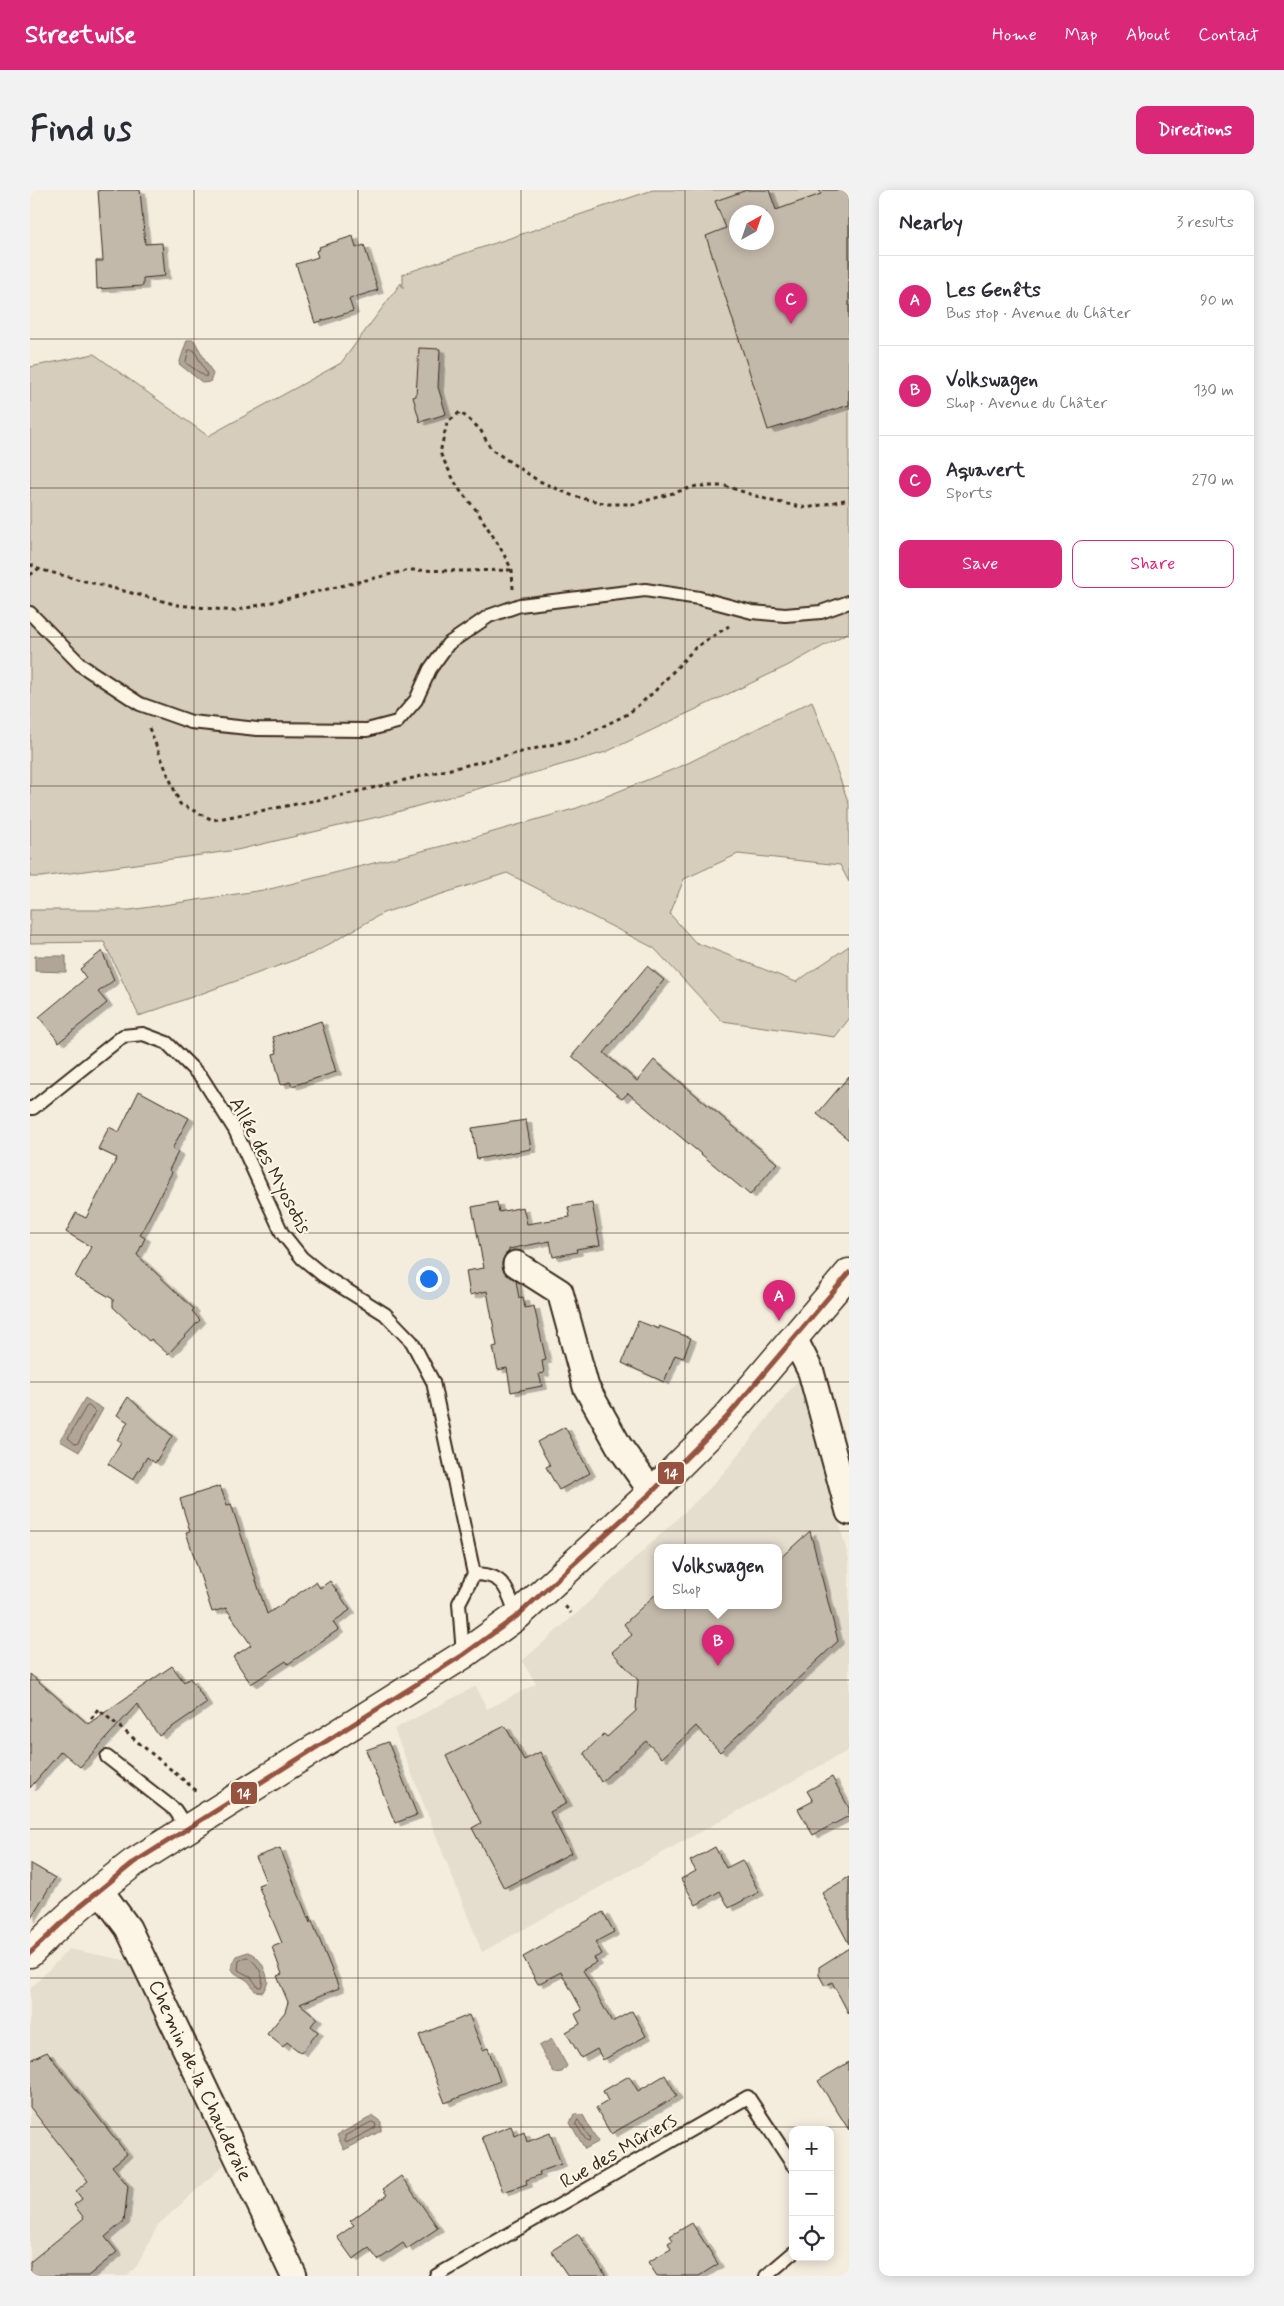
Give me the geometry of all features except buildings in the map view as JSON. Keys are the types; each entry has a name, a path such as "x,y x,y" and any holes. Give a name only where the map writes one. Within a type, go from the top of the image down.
{"main road":[{"path":"30,1954 56,1927 99,1889 133,1863 463,1655 517,1616 652,1492 726,1418 849,1273"}],"street":[{"path":"516,1264 560,1292 586,1387 618,1446 652,1492"},
{"path":"794,1338 811,1372 849,1512"},
{"name":"Chemin de la Chauderaie","path":"99,1889 128,1928 294,2276"}],"lane":[{"path":"30,613 82,666 140,704 190,722 257,729 367,730 397,722 416,700 430,669 448,644 489,616 520,605 645,590 699,598 752,612 785,615 821,612 849,602"},
{"name":"Allée des Myosotis","path":"30,1108 33,1108 123,1036 143,1034 167,1043 202,1078 235,1130 282,1233 302,1258 317,1270 385,1314 412,1342 434,1382 474,1574"},
{"path":"463,1655 459,1603 474,1574 489,1574 504,1584 517,1616"},
{"path":"106,1756 175,1810 187,1828"},
{"name":"Rue des Mûriers","path":"436,2276 748,2096 789,2158"},
{"path":"766,2276 789,2256"}],"path":[{"path":"514,607 512,570 477,511 458,488 440,453 447,423 460,412 480,429 491,449 537,480 574,496 608,504 635,504 697,486 725,486 772,501 808,508 849,499"},
{"path":"30,564 38,568 178,605 234,611 410,570 512,570"},
{"path":"30,574 38,568"},
{"path":"140,704 180,804 213,820 343,795 579,738 628,714 654,692 696,647 752,612"},
{"path":"91,1719 98,1709 198,1793"}],"shaded area":[{"path":"653,190 849,190 849,632 787,666 606,752 390,814 237,850 30,877 30,367 94,354 208,436 341,363 401,283 403,289 403,274"},
{"path":"812,701 849,804 849,882 840,865 738,854 684,879 670,914 695,942 796,982 849,946 849,1019 835,1037 722,1021 654,948 507,873 383,913 314,953 139,1016 104,942 30,943 30,910 130,910 270,889 458,842 577,808 684,765"},
{"path":"801,1376 849,1560 849,1750 482,1952 394,1729 476,1686 487,1709 536,1684 522,1661 578,1612 710,1488"},
{"path":"69,1949 129,1961 224,2165 158,2225 138,2264 128,2276 30,2276 30,1989"}],"water":[{"path":"187,340 194,340 213,374 210,382 203,383 179,364"},
{"path":"35,956 66,956 66,972 35,971"},
{"path":"85,1398 103,1409 79,1452 60,1441"},
{"path":"248,1952 260,1961 266,1973 268,1982 263,1992 255,1991 248,1981 236,1974 232,1969 236,1956"},
{"path":"552,2039 567,2066 562,2072 554,2073 539,2046"},
{"path":"574,2114 583,2115 598,2142 585,2149 570,2123"},
{"path":"373,2116 381,2122 381,2131 344,2150 337,2135"}],"transit line":[{"name":"14","path":"30,1953 80,1906 133,1863 463,1655 517,1616 652,1492 726,1418 849,1273"}],"place":[{"name":"Aquavert","path":"791,324"},
{"name":"Les Genêts","path":"779,1321"},
{"name":"Volkswagen","path":"718,1666"}]}
